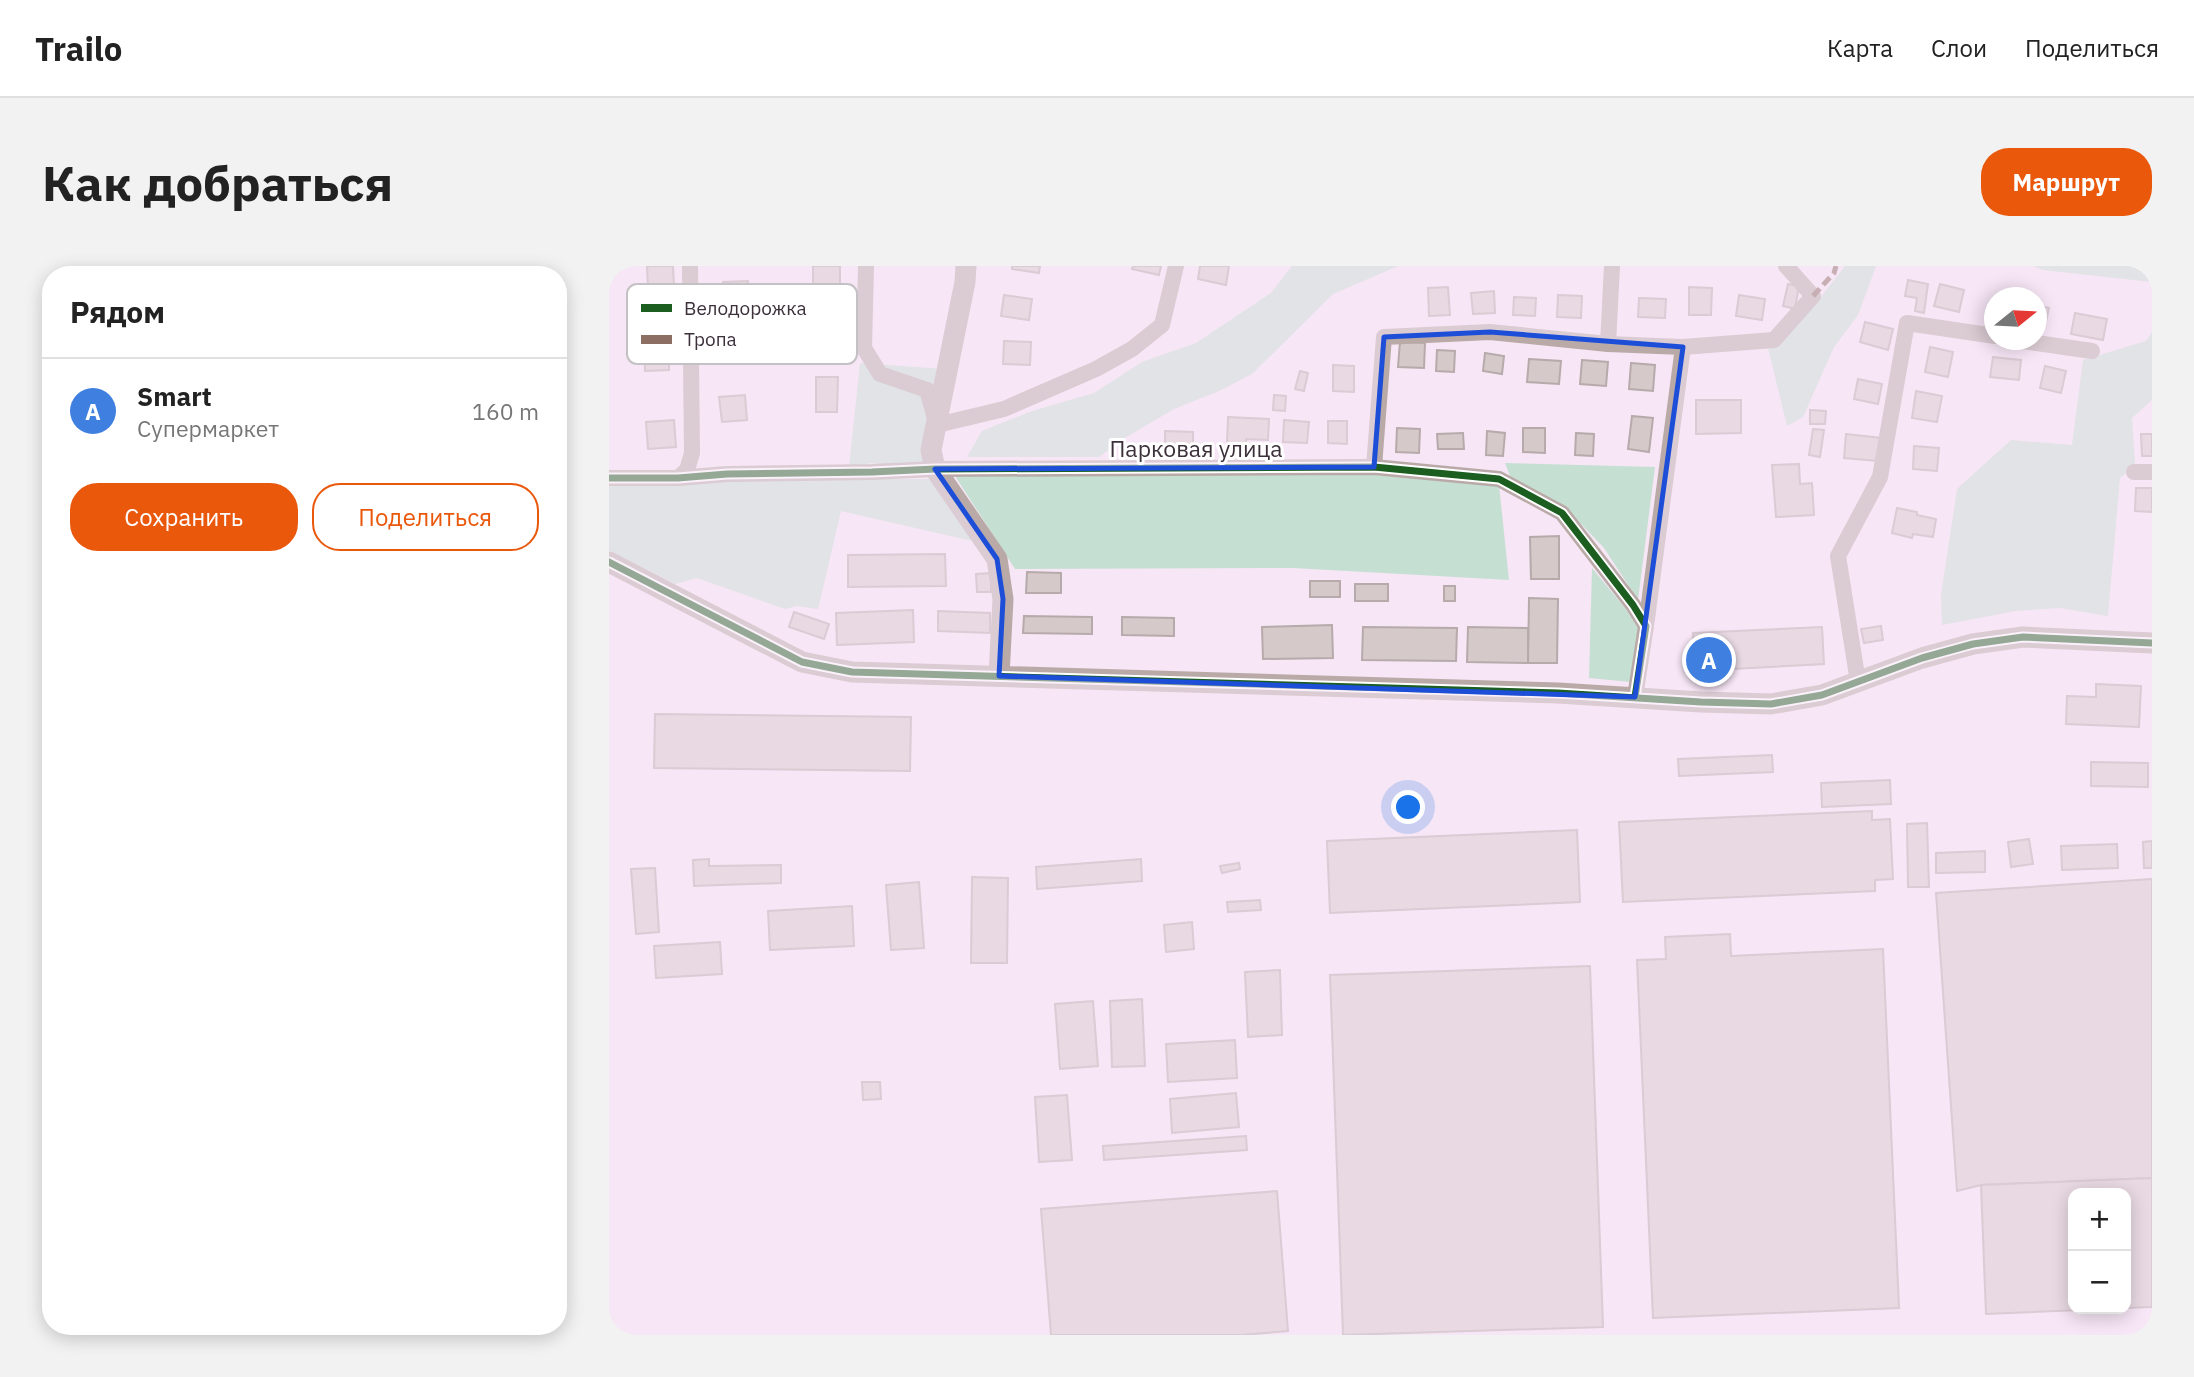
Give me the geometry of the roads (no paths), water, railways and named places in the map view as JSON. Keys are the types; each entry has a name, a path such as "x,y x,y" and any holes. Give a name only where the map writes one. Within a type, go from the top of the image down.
{"street":[{"path":"690,266 690,284"},
{"path":"866,266 864,348 880,374 927,390 937,425"},
{"path":"966,266 931,450 935,470 997,559 1003,599 999,676"},
{"path":"937,425 1004,409 1096,369 1132,349 1162,325 1176,266"},
{"path":"1608,344 1612,266"},
{"path":"1374,467 1384,337 1490,332 1608,344 1683,346 1774,340 1813,296 1786,266"},
{"path":"1858,682 1838,556 1880,477 1907,323 1984,335"},
{"path":"2047,344 2092,351"},
{"path":"1635,697 1683,346"},
{"path":"678,478 687,470 692,453 691,364"},
{"path":"692,453 705,466 727,474"},
{"name":"Парковая улица","path":"609,478 935,470 1374,467 1499,479 1562,513 1646,626"},
{"path":"2134,472 2152,472"},
{"path":"609,562 802,662 852,671 1558,693 1771,704 1822,695 1922,658 1973,645 2022,637 2152,643"}],"place":[{"name":"Smart","path":"1709,660"}]}
